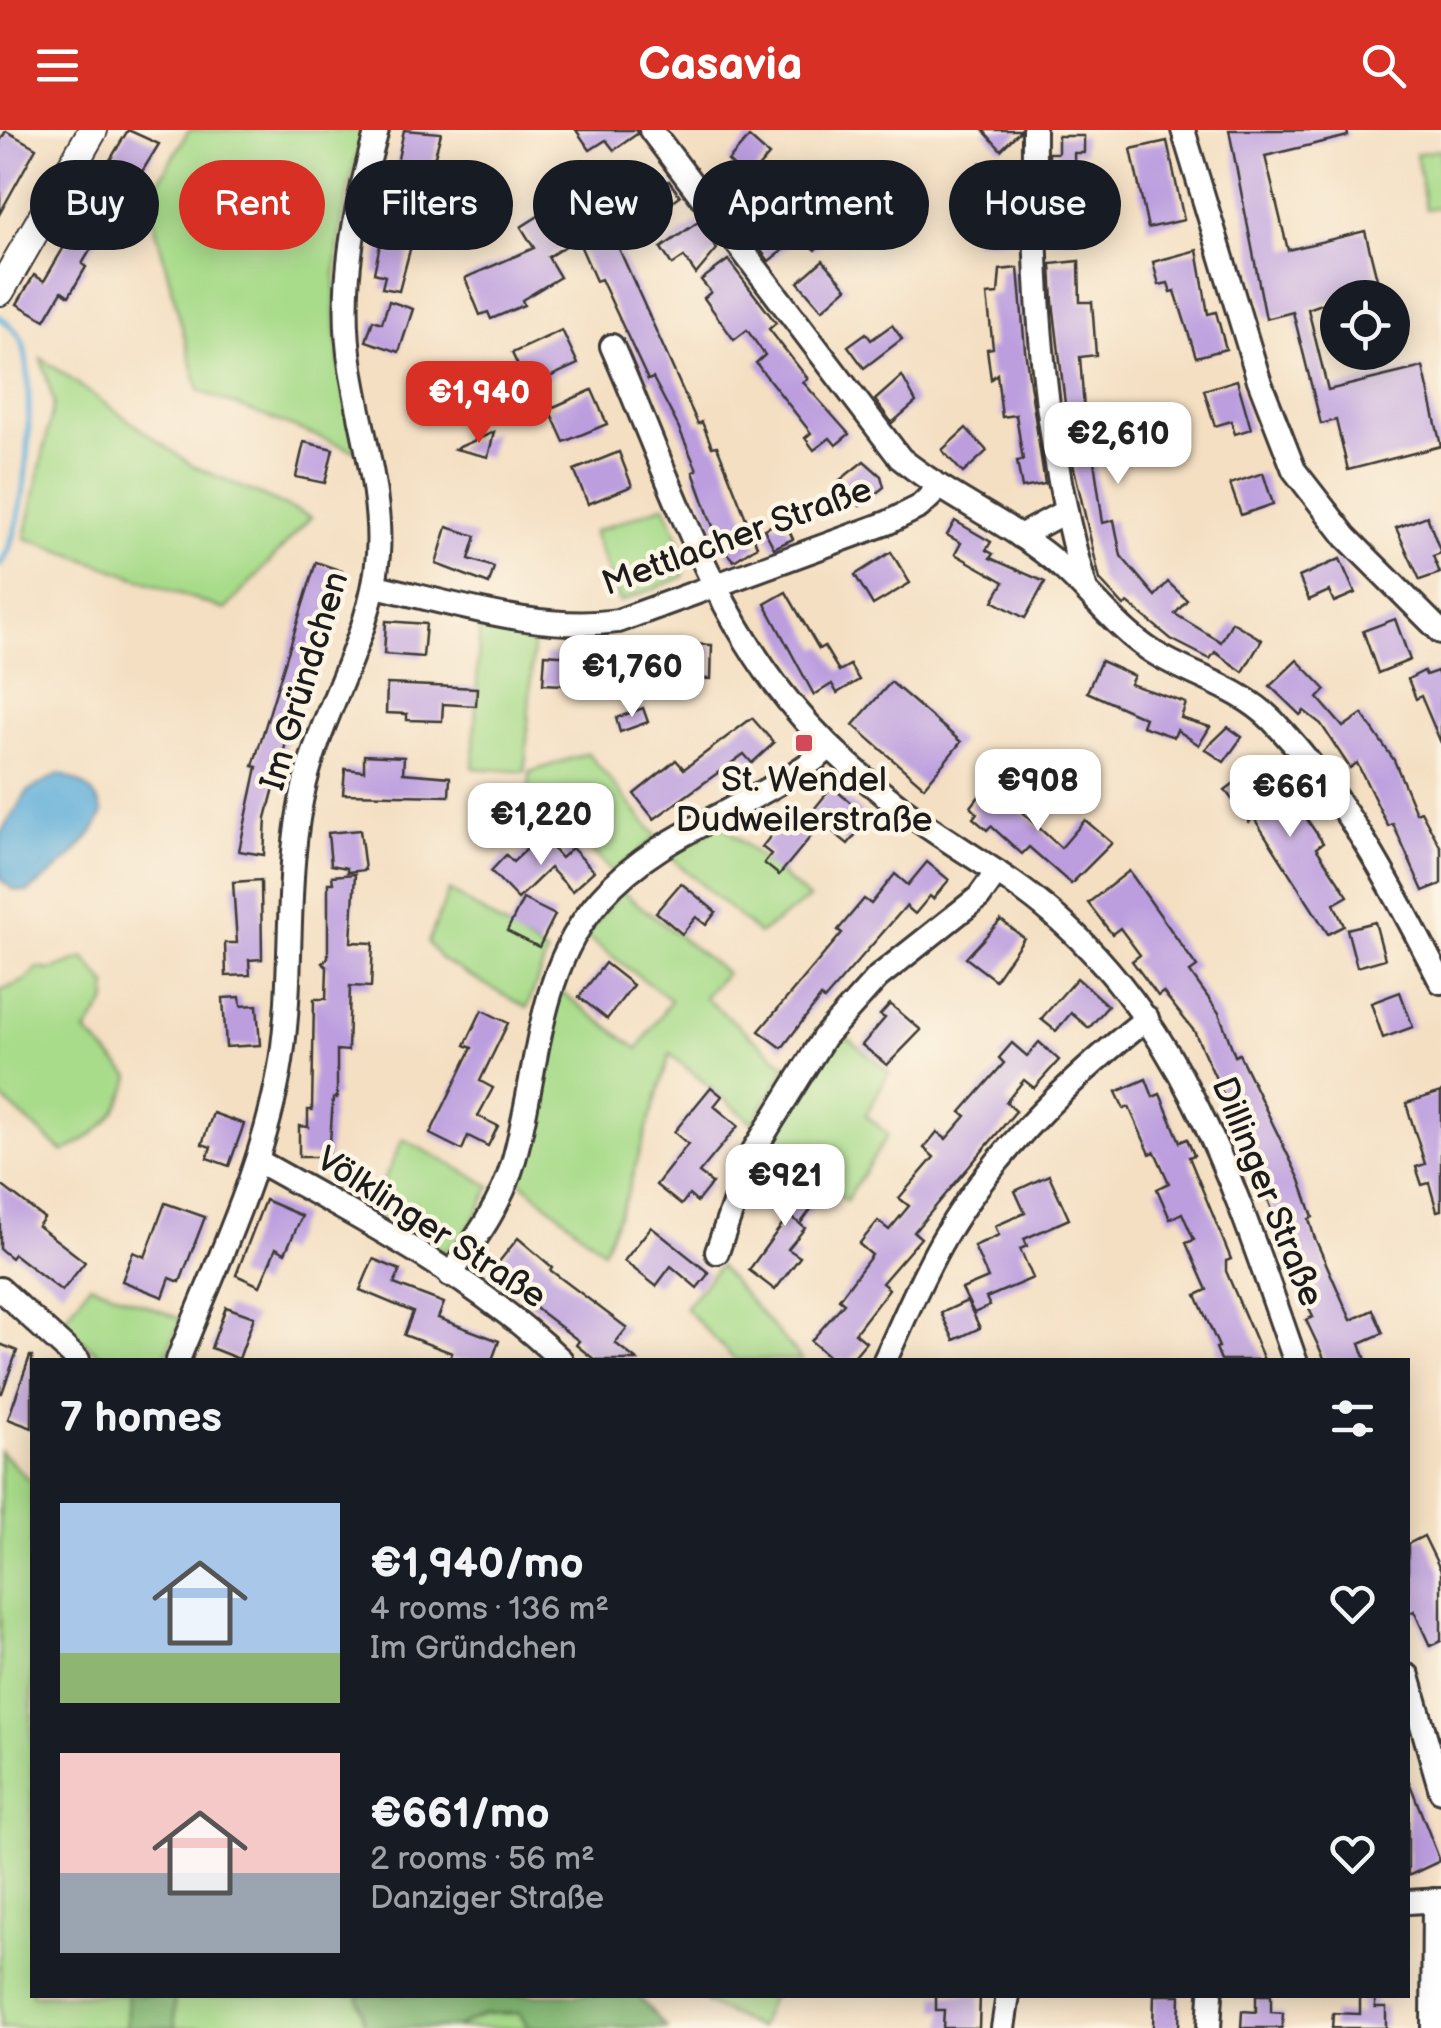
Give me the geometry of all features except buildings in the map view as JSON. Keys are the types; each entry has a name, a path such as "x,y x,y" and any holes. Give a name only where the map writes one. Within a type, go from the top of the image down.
{"main road":[{"path":"0,291 93,130"}],"street":[{"name":"Im Gründchen","path":"179,1358 258,1161 282,1057 296,836 305,784 375,586 376,516 350,363 346,310 347,260 377,130"},
{"path":"650,130 866,419 900,458 938,489 1020,536 1085,587 1152,651 1229,690 1269,717 1342,806 1396,895 1441,982"},
{"path":"1034,130 1043,364 1066,511 1085,587"},
{"path":"1184,130 1259,380 1294,470 1346,537 1441,632"},
{"name":"Dillinger Straße","path":"612,346 744,642 830,748 917,820 997,872 1086,944 1146,1018 1200,1107 1226,1163 1294,1358"},
{"name":"Mettlacher Straße","path":"375,586 550,623 587,625 618,620 887,523 919,507 938,489"},
{"path":"1020,536 1066,511"},
{"path":"450,1275 489,1219 512,1167 550,990 571,940 600,899 668,842 768,790 830,748"},
{"path":"717,1252 751,1155 824,1037 878,977 979,898 997,872"},
{"path":"888,1353 946,1235 1014,1141 1088,1065 1146,1018"},
{"name":"Völklinger Straße","path":"258,1161 450,1275 534,1334 559,1358"},
{"path":"0,1289 76,1358"},
{"path":"1410,1683 1441,1790"},
{"path":"1410,1902 1438,1900 1433,2028"},
{"path":"1003,2028 1008,1998"},
{"path":"1209,2028 1211,1998"}],"green space":[{"path":"189,130 364,130 356,160 345,160 345,210 335,291 340,366 358,452 199,391 159,240 159,180"},
{"path":"1441,149 1441,207 1426,209 1416,154"},
{"path":"41,358 193,466 311,517 225,610 25,538 54,403"},
{"path":"665,505 687,559 683,577 620,602 593,532"},
{"path":"480,619 534,631 525,772 473,768"},
{"path":"588,753 657,837 612,872 583,841 529,798 530,772"},
{"path":"721,824 809,899 759,934 668,855"},
{"path":"449,890 547,954 527,1008 442,960 428,943"},
{"path":"621,891 726,973 704,997 787,1066 753,1123 670,1054 626,1197 603,1251 519,1180 560,991 638,1049 671,1000 585,936"},
{"path":"84,958 107,985 107,1001 86,1032 131,1077 120,1103 106,1122 63,1152 0,1097 0,991 26,980 37,968 52,970"},
{"path":"840,1032 889,1072 866,1115 888,1135 846,1201 771,1139"},
{"path":"403,1139 491,1186 466,1232 442,1251 370,1210"},
{"path":"719,1266 800,1358 733,1358 685,1308"},
{"path":"90,1284 181,1319 165,1358 104,1358 62,1323"},
{"path":"0,1451 30,1481 30,1998 128,1998 126,2028 0,2028"},
{"path":"128,1998 174,1998 175,2028 126,2028"},
{"path":"174,1998 359,1998 366,2028 175,2028"},
{"path":"359,1998 640,1998 667,2028 529,2028 519,2013 485,2014 454,2028 366,2028"},
{"path":"708,1998 771,1998 759,2028 706,2003"},
{"path":"519,2013 529,2028 454,2028 485,2014"}],"water":[{"path":"59,774 87,788 103,813 90,835 60,867 28,892 14,890 0,879 0,834 28,791"}],"waterway":[{"path":"0,317 23,342 29,396 23,491 10,546 0,565"}],"place":[{"name":"St. Wendel Dudweilerstraße","path":"804,743"}]}
